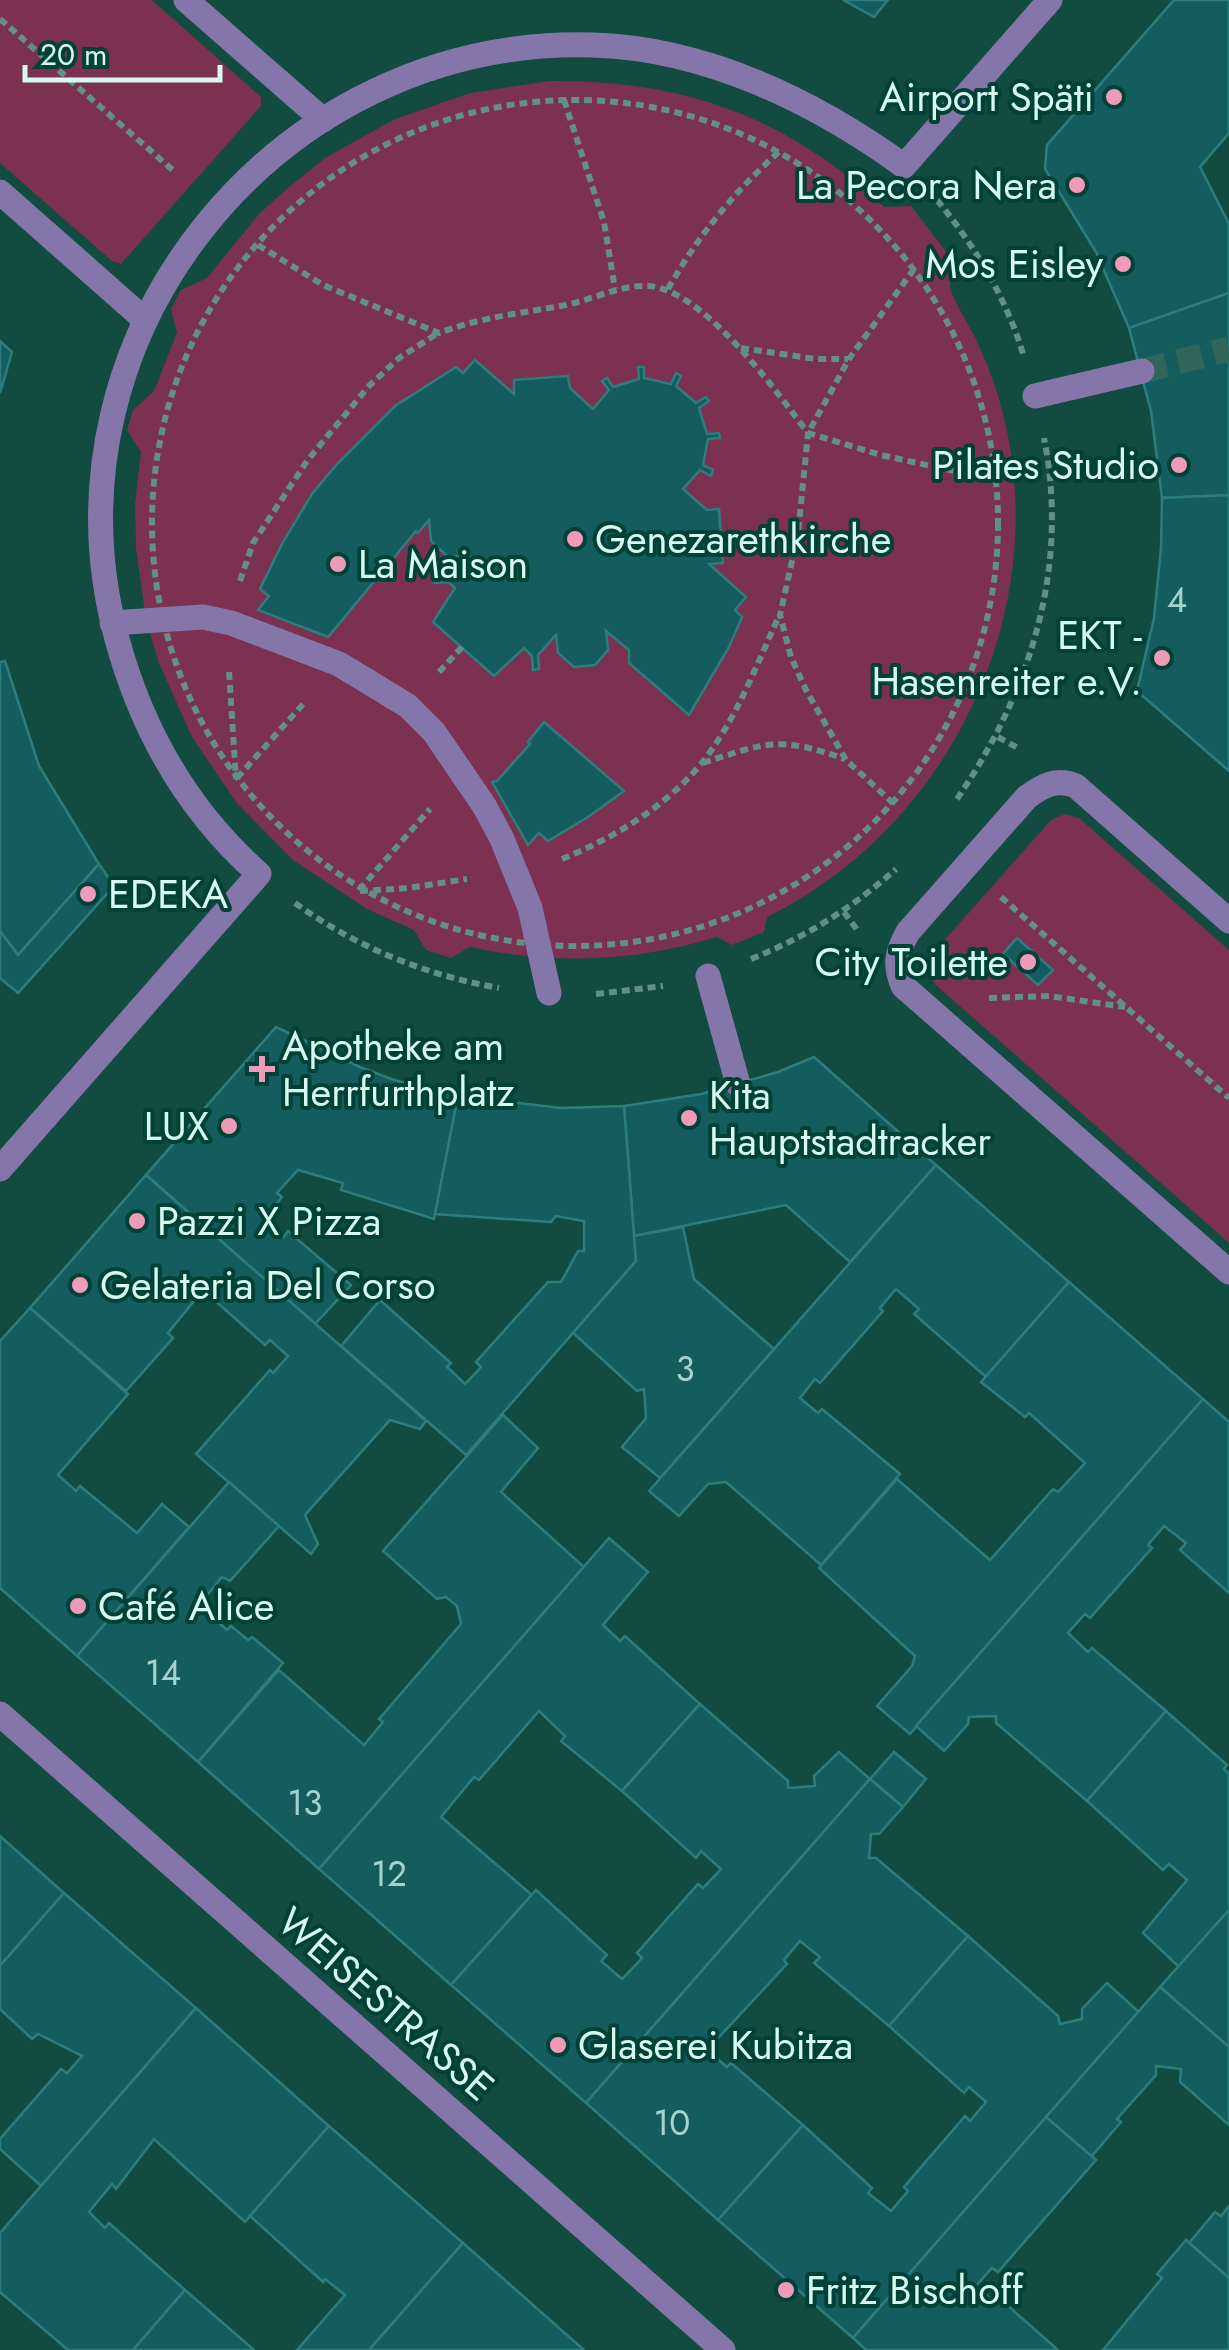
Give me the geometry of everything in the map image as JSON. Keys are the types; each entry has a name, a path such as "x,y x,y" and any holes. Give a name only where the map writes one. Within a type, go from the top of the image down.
{"street":[{"path":"186,0 323,120"},
{"path":"0,1169 259,874 203,817 162,754 126,674 112,623 103,560 101,503 112,411 145,320 179,258 218,209 268,162 323,120 384,87 462,60 525,49 592,45 680,58 745,78 859,134 904,166 1050,0"},
{"path":"0,192 145,320"},
{"path":"1036,396 1142,371"},
{"path":"112,623 202,617 231,622 339,664 408,706 434,732 485,807 517,870 540,945 549,993"},
{"path":"1229,920 1076,786 1062,780 1027,796 908,932 898,952 897,972 903,986 1229,1272"},
{"path":"708,976 738,1084"},
{"name":"WEISESTRASSE","path":"0,1714 722,2350"}],"path":[{"path":"0,19 174,172"},
{"path":"564,100 604,222 615,289"},
{"path":"564,100 667,109 783,148 832,185 883,232 914,269 950,324 988,428 995,480 988,605 964,683 925,758 871,828 822,871 776,898 758,898 708,920 697,930 594,945 540,945 489,938 474,926 423,911 408,914 358,891 297,845 236,779 192,719 179,688 153,552 150,486 196,346 258,245 326,180 390,142 472,114 517,103 564,100"},
{"path":"668,289 709,223 743,184 783,148"},
{"path":"904,166 933,196 972,248 1006,311 1036,396 1048,456 1053,512 1050,570 1042,618 1022,680 998,736 953,806"},
{"path":"258,245 324,285 439,333"},
{"path":"358,891 409,888 561,860 598,844 654,808 700,764 726,725 780,615 798,534 808,433 849,360 914,269"},
{"path":"236,779 229,679 231,622 253,543 298,474 368,387 399,358 439,333 470,321 570,304 615,289 668,289 710,319 740,348 808,433 995,480"},
{"path":"740,348 849,360"},
{"path":"780,615 806,690 846,760 893,803"},
{"path":"236,779 339,664"},
{"path":"700,764 760,744 782,743 806,745 846,760"},
{"path":"358,891 461,772"},
{"path":"740,964 796,940 844,912 902,864"},
{"path":"1000,896 1229,1098"},
{"path":"982,997 1004,1000 1049,996 1126,1008"}],"shaded area":[{"path":"0,0 152,0 261,97 261,106 121,264 112,261 0,163"},
{"path":"549,81 645,87 730,110 809,149 884,207 911,206 954,262 951,290 984,358 1004,418 1015,492 1013,567 998,639 971,708 934,772 887,829 831,878 767,917 764,932 732,945 717,937 655,952 594,958 532,957 470,947 451,958 426,950 414,930 367,909 293,860 236,802 192,737 159,663 146,620 136,548 135,504 141,452 127,430 133,410 154,391 177,333 171,309 181,290 207,278 259,214 325,158 393,120 470,93"},
{"path":"1065,814 1079,818 1229,950 1229,1243 931,977 929,965 935,951 1051,820"}],"building":[{"path":"843,0 888,0 874,17"},
{"path":"1174,0 1229,0 1229,133 1200,167 1229,224 1229,293 1129,328 1096,252 1045,169 1047,145"},
{"path":"1229,293 1229,495 1162,498 1151,411 1129,328"},
{"path":"0,341 12,352 0,393"},
{"name":"Genezarethkirche","path":"475,360 514,394 514,380 568,376 570,388 593,409 609,390 602,381 607,378 613,387 639,379 638,367 644,367 644,378 671,384 676,373 681,376 676,386 696,403 706,397 709,401 699,408 707,434 719,433 720,438 708,439 703,465 713,470 711,476 700,470 683,489 707,510 719,509 723,563 709,564 746,597 735,610 742,617 729,647 689,715 629,663 629,650 606,631 608,650 595,665 574,667 558,653 556,635 538,655 539,669 533,670 532,656 524,648 494,676 433,622 455,588 448,582 434,583 433,577 448,575 466,555 448,557 431,541 429,520 328,637 258,610 269,596 260,589 283,542 312,494 337,464 395,406 456,367 463,373"},
{"path":"1229,495 1229,771 1137,691 1154,618 1162,498"},
{"path":"5,661 39,766 99,864 18,955 0,931 0,662"},
{"path":"544,722 624,791 548,841 539,833 528,845 492,782 530,744"},
{"path":"99,864 114,886 18,993 0,978 0,931 18,955"},
{"name":"City Toilette","path":"1017,938 1053,970 1038,985 1003,954"},
{"path":"276,1027 394,1080 458,1096 434,1219 341,1190 343,1183 298,1170 277,1193 282,1197 264,1220 284,1237 288,1231 351,1285 315,1324 146,1175"},
{"path":"814,1057 936,1165 850,1262 786,1205 634,1236 624,1106 701,1094 778,1072"},
{"path":"458,1096 561,1108 624,1106 636,1261 466,1455 341,1346 380,1300 451,1363 447,1367 465,1384 481,1367 476,1362 548,1282 561,1282 578,1251 584,1251 584,1221 556,1216 551,1222 435,1214"},
{"path":"936,1165 1069,1282 986,1377 914,1314 919,1309 896,1289 880,1308 883,1311 820,1383 815,1379 800,1398 818,1413 822,1409 900,1474 821,1565 726,1482 708,1484 679,1516 649,1491"},
{"path":"146,1175 426,1421 420,1429 390,1420 305,1515 318,1544 311,1554 196,1454 270,1370 273,1373 288,1356 270,1340 265,1345 203,1290 168,1333 173,1338 126,1391 30,1308"},
{"path":"683,1227 694,1279 774,1349 660,1478 622,1447 646,1418 644,1389 637,1391 573,1333 636,1261 634,1236"},
{"path":"1069,1282 1203,1399 910,1734 877,1706 912,1666 915,1656 819,1568 897,1479 990,1560 1053,1489 1058,1492 1085,1463 1029,1413 1025,1417 981,1382"},
{"path":"30,1308 128,1394 58,1475 76,1491 80,1486 137,1533 162,1504 189,1527 77,1656 0,1588 0,1341"},
{"path":"1203,1399 1229,1422 1229,1593 1180,1550 1186,1543 1164,1526 1148,1545 1152,1548 1090,1618 1085,1614 1068,1633 1088,1652 1092,1648 1166,1711 1087,1801 996,1723 996,1716 969,1717 968,1724 944,1751 916,1726"},
{"path":"503,1415 538,1448 501,1492 584,1567 319,1869 198,1762 279,1670 364,1745 383,1722 379,1719 461,1624 457,1606 446,1597 437,1599 383,1551"},
{"path":"229,1482 279,1526 230,1581 222,1577 199,1605 227,1630 231,1626 248,1640 252,1637 283,1663 198,1762 77,1656"},
{"path":"609,1538 648,1572 603,1625 620,1641 625,1636 700,1704 622,1791 561,1741 565,1736 539,1711 479,1780 474,1777 441,1817 532,1895 451,1985 319,1869"},
{"path":"700,1704 788,1781 788,1788 815,1786 814,1776 839,1752 870,1779 586,2103 451,1985 536,1890 607,1955 601,1961 622,1979 642,1958 637,1953 698,1884 703,1888 721,1869 701,1851 696,1858 622,1791"},
{"path":"1166,1711 1227,1765 1224,1769 1229,1774 1229,1910 1179,1967 1143,1933 1187,1880 1169,1864 1163,1870 1087,1801"},
{"path":"894,1752 926,1779 903,1807 870,1779"},
{"path":"870,1779 903,1807 879,1834 871,1834 869,1858 876,1858 968,1936 889,2026 814,1963 820,1957 800,1941 784,1960 787,1964 707,2050 727,2067 731,2063 803,2125 718,2220 586,2103"},
{"path":"0,1836 64,1893 0,1966"},
{"path":"64,1893 196,2008 41,2186 0,2149 0,2139 61,2069 67,2073 82,2056 38,2034 32,2039 0,2009 0,1966"},
{"path":"1229,1910 1229,2047 1160,1987"},
{"path":"968,1936 1058,2016 1060,2024 1082,2019 1082,2009 1107,1983 1139,2012 853,2338 718,2220 803,2125 872,2188 868,2193 891,2211 908,2191 904,2187 965,2116 970,2121 986,2102 969,2087 964,2093 889,2026"},
{"path":"1160,1987 1229,2047 1229,2125 1180,2082 1181,2069 1156,2066 1156,2075 1117,2119 1121,2122 1091,2157 1046,2117"},
{"path":"196,2008 329,2126 245,2222 154,2139 116,2189 112,2184 89,2212 105,2228 109,2223 185,2290 133,2350 68,2350 0,2292 0,2233"},
{"path":"1046,2117 1096,2160 998,2272 992,2268 976,2286 993,2301 997,2296 1058,2350 866,2350 853,2338"},
{"path":"329,2126 463,2243 369,2350 297,2350 345,2295 325,2279 323,2282 250,2216"},
{"path":"1229,2206 1229,2278 1189,2243 1215,2212 1221,2216"},
{"path":"1186,2240 1229,2278 1229,2350 1103,2350 1162,2278 1157,2274"},
{"path":"463,2243 584,2350 369,2350"},
{"path":"185,2290 254,2350 133,2350"}],"tunnel":[{"path":"1142,371 1229,349"}],"place":[{"name":"Airport Späti","path":"1114,97"},
{"name":"La Pecora Nera","path":"1077,185"},
{"name":"Mos Eisley","path":"1123,264"},
{"name":"Pilates Studio","path":"1179,465"},
{"name":"Genezarethkirche","path":"575,539"},
{"name":"La Maison","path":"338,564"},
{"name":"EKT - Hasenreiter e.V.","path":"1162,658"},
{"name":"EDEKA","path":"88,894"},
{"name":"City Toilette","path":"1028,962"},
{"name":"Apotheke am Herrfurthplatz","path":"262,1069"},
{"name":"Kita Hauptstadtracker","path":"689,1118"},
{"name":"LUX","path":"229,1126"},
{"name":"Pazzi X Pizza","path":"137,1221"},
{"name":"Gelateria Del Corso","path":"80,1285"},
{"name":"Café Alice","path":"78,1606"},
{"name":"Glaserei Kubitza","path":"558,2045"},
{"name":"Fritz Bischoff","path":"786,2290"}]}
